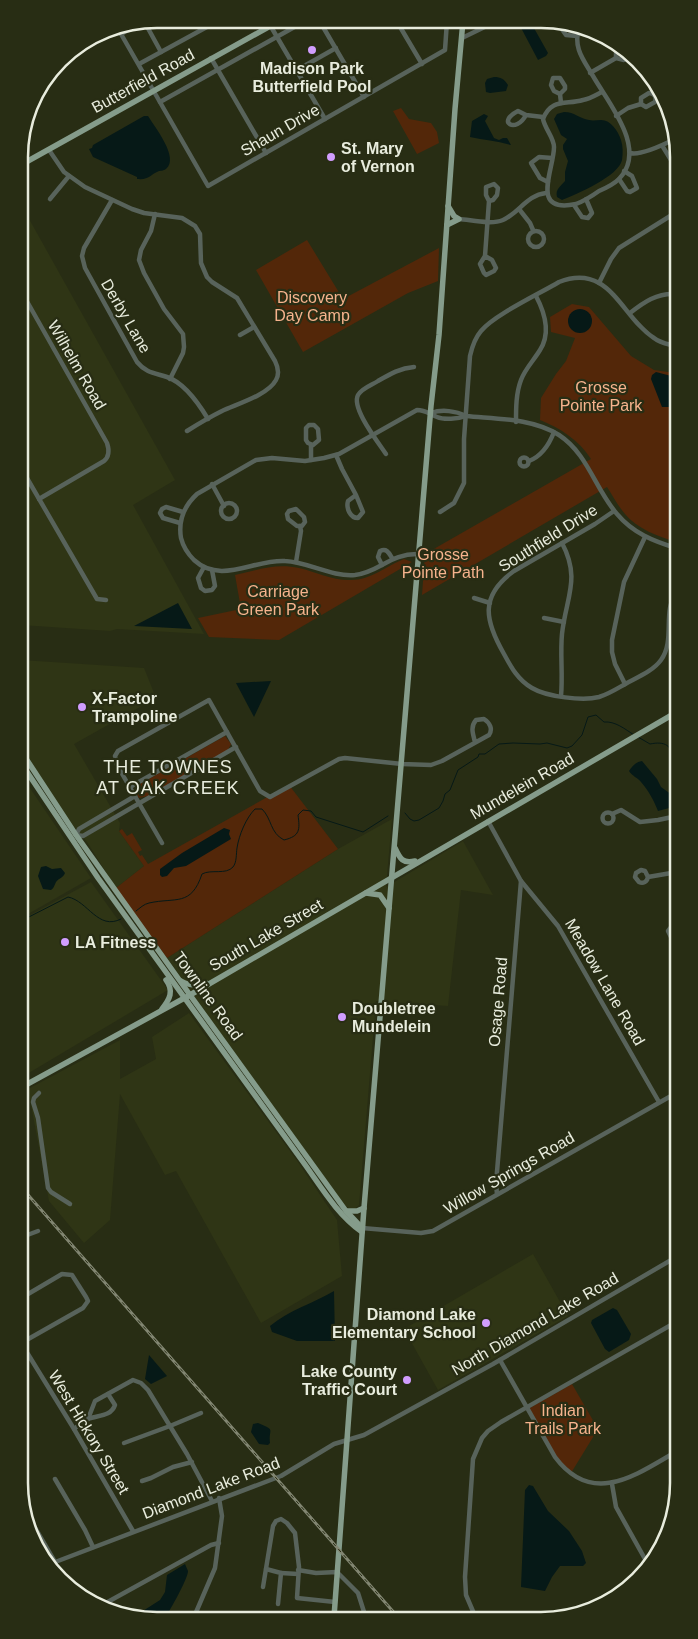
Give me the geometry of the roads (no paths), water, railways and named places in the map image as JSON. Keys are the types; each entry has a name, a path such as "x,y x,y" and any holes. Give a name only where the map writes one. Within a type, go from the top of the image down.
{"main road":[{"name":"Butterfield Road","path":"28,161 265,28"},
{"path":"334,1612 362,1230 463,28"},
{"path":"448,206 454,216 459,219"},
{"path":"447,225 459,219"},
{"name":"Mundelein Road","path":"392,878 670,716"},
{"name":"Townline Road","path":"28,762 76,835 178,978 187,997 337,1208 350,1224 362,1230"},
{"name":"Townline Road","path":"28,773 157,960 187,997 362,1230"},
{"path":"395,846 400,859 404,862 420,861"},
{"name":"South Lake Street","path":"28,1084 187,997 392,878"},
{"path":"364,894 380,895 389,908"},
{"path":"157,960 171,990 171,996 162,1010"},
{"path":"178,978 194,985 215,980"},
{"path":"346,1211 357,1211 364,1208"}],"street":[{"path":"147,28 161,52"},
{"path":"139,64 205,28"},
{"path":"272,28 326,119"},
{"path":"125,31 121,34 160,102 293,28"},
{"path":"324,28 364,97"},
{"path":"401,28 422,64"},
{"name":"Shaun Drive","path":"160,102 208,186 445,50 446,28"},
{"path":"462,38 483,28"},
{"path":"562,29 566,35 577,36"},
{"path":"578,33 576,42 581,57 590,73 602,92 616,116 627,136 630,153 619,179 574,205 561,206 555,204 546,193 554,146 544,127 544,117 549,108 561,103 583,100 602,92"},
{"path":"297,70 336,48"},
{"path":"616,58 617,52"},
{"path":"211,58 266,153"},
{"path":"590,73 616,58 626,59"},
{"path":"560,94 561,103"},
{"path":"616,116 628,108 641,104"},
{"path":"526,115 544,117"},
{"path":"630,153 639,154 669,142"},
{"path":"663,146 670,158"},
{"path":"49,150 69,176 84,188 144,213 182,218 195,226 201,239 201,262 204,272 212,282 237,298 278,367 276,381 268,388 187,431"},
{"path":"548,182 540,178 531,162 539,157 552,158"},
{"path":"619,179 630,192 637,188 632,176 624,171"},
{"path":"50,199 69,176"},
{"path":"459,219 497,222 519,209 530,199 546,193"},
{"path":"574,205 582,218 588,218 592,213 586,199"},
{"name":"Derby Lane","path":"112,200 81,252 88,275 137,362 154,377 170,379 193,396 208,419"},
{"path":"485,256 489,201"},
{"path":"519,209 534,230"},
{"path":"155,214 151,231 141,250 139,260 164,310 183,334 183,353 170,379"},
{"path":"599,283 619,248 670,216"},
{"path":"440,512 454,503 463,486 470,356 478,335 493,320 559,282 582,278 599,283 608,289 646,333 670,345"},
{"path":"630,313 642,303 655,297 670,295"},
{"path":"516,422 516,406 521,378 540,351 544,339 545,318 536,296"},
{"name":"Wilhelm Road","path":"28,303 107,443 108,453 104,460 39,499"},
{"path":"240,335 254,327"},
{"path":"386,454 373,436 357,406 358,394 397,370 414,367"},
{"path":"419,554 404,554 392,558 368,572 350,575 296,562 273,561 230,571 212,570 204,567 192,558 183,545 180,523 182,514 190,500 212,484 248,464 263,458 311,460 336,455 413,412 420,410 431,413 438,411 459,413 466,416 534,424 554,432 579,453 614,511 626,524 645,537 670,546"},
{"path":"311,445 319,440 318,429 312,424 306,428 306,438 311,445 311,460"},
{"path":"529,461 543,452 554,432"},
{"path":"336,455 342,470 356,495 363,512 358,518 351,516 347,505 350,498 356,495"},
{"path":"28,480 97,598 106,600"},
{"path":"212,484 224,506"},
{"path":"180,523 162,518 160,513 166,507 182,514"},
{"name":"Southfield Drive","path":"614,511 504,578 493,593 490,602 488,612 490,628 518,677 534,689 543,693 561,696 599,697 651,669 662,659 667,646 670,610"},
{"path":"296,562 301,531 300,526"},
{"path":"625,684 615,664 612,640 624,582 645,537"},
{"path":"561,696 562,635 573,575 570,560 562,543"},
{"path":"382,564 378,556 380,551 388,551 392,558"},
{"path":"204,567 198,578 201,588 205,591 212,590 215,586 212,570"},
{"path":"474,598 490,602"},
{"path":"544,618 564,622"},
{"path":"162,843 117,765 114,756 118,751 209,700 260,791 270,797 339,759 402,764 436,764 484,739 490,733 490,724 484,718 476,720 473,724 475,742"},
{"path":"130,787 228,732"},
{"path":"135,796 79,829 76,835 83,836 236,747"},
{"path":"612,814 621,810 640,822 670,817"},
{"path":"488,821 521,881"},
{"path":"648,877 670,873"},
{"name":"Meadow Lane Road","path":"521,881 558,926 659,1102"},
{"name":"Osage Road","path":"497,1194 496,1184 521,881"},
{"path":"40,1093 34,1098 33,1102 38,1118 48,1188 70,1204"},
{"name":"Willow Springs Road","path":"362,1230 429,1232 670,1096"},
{"path":"28,1235 38,1231"},
{"name":"North Diamond Lake Road","path":"404,1413 500,1360 670,1261"},
{"path":"28,1294 66,1273 72,1275 88,1301 83,1308 28,1341"},
{"path":"473,1612 466,1595 464,1578 473,1459 478,1443 488,1431 526,1407 670,1326"},
{"name":"West Hickory Street","path":"28,1352 133,1531"},
{"path":"500,1360 555,1457 564,1468 578,1478 589,1482 612,1484 635,1476 670,1455"},
{"path":"88,1419 93,1403 133,1380 137,1380 148,1390 192,1462 212,1501"},
{"path":"74,1429 88,1419 101,1417 113,1410 116,1405 108,1394"},
{"path":"124,1443 201,1413"},
{"name":"Diamond Lake Road","path":"55,1562 281,1476 334,1444 364,1434 404,1413"},
{"path":"142,1481 192,1462"},
{"path":"55,1479 93,1547"},
{"path":"612,1484 616,1507 645,1559"},
{"path":"196,1612 215,1568 222,1516 219,1498"},
{"path":"263,1587 273,1526 276,1521 281,1519 295,1533 298,1572 297,1598 335,1602"},
{"path":"107,1602 210,1545 219,1543"},
{"path":"266,1569 280,1574 337,1572 358,1593 364,1612"},
{"path":"278,1604 280,1574"}],"waterway":[{"path":"405,813 414,821 439,808 445,794 450,790 458,770 478,757 479,754 485,754 499,744 547,743 567,748 572,746 582,735 588,717 596,715 604,722 616,724 634,735"},
{"path":"638,737 650,744 660,743 667,745 670,749"},
{"path":"136,911 147,904 182,899 193,892 202,874 226,871 233,867 241,832 255,809 262,809 276,834 284,840 293,837 298,832 298,815 303,810 311,811 316,817 363,832 388,816"},
{"path":"28,917 68,897 106,921 113,922 121,919"}],"railway":[{"path":"28,1195 393,1612"}],"place":[{"name":"Madison Park Butterfield Pool","path":"312,50"},
{"name":"St. Mary of Vernon","path":"331,157"},
{"name":"X-Factor Trampoline","path":"82,707"},
{"name":"LA Fitness","path":"65,942"},
{"name":"Doubletree Mundelein","path":"342,1017"},
{"name":"Diamond Lake Elementary School","path":"486,1323"},
{"name":"Lake County Traffic Court","path":"407,1380"}],"district":[{"name":"THE TOWNES AT OAK CREEK","path":"168,778"}],"park label":[{"name":"Discovery Day Camp","path":"312,306"},
{"name":"Grosse Pointe Park","path":"601,396"},
{"name":"Grosse Pointe Path","path":"443,563"},
{"name":"Carriage Green Park","path":"278,600"},
{"name":"Indian Trails Park","path":"563,1419"}]}
